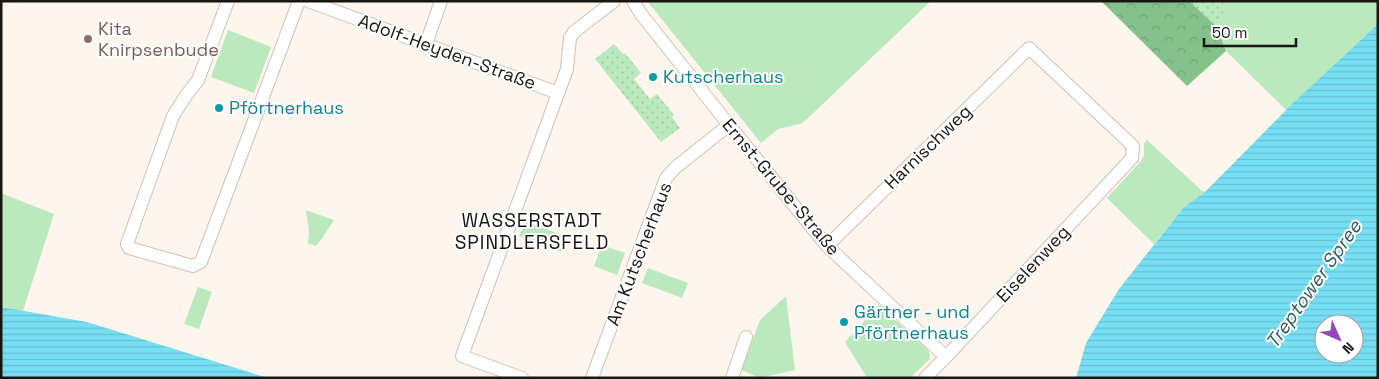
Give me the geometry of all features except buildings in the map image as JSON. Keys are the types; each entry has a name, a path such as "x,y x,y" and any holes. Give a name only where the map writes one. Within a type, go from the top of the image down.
{"street":[{"path":"228,1 198,80 175,111 127,244 129,248 193,266 201,262 299,1"},
{"name":"Adolf-Heyden-Straße","path":"308,1 558,93"},
{"path":"426,44 441,1"},
{"path":"522,378 462,356 567,69 570,38 574,32 614,1"},
{"name":"Ernst-Grube-Straße","path":"633,1 641,14 827,246 946,357"},
{"name":"Eiselenweg","path":"925,378 1132,158 1133,146 1029,48"},
{"name":"Harnischweg","path":"827,246 1029,48"},
{"name":"Am Kutscherhaus","path":"592,378 666,178 676,166 729,125"},
{"path":"732,378 746,337"}],"green space":[{"path":"647,1 931,1 806,120 800,124 778,129 761,143"},
{"path":"1101,1 1189,1 1217,27 1226,51 1187,86"},
{"path":"1189,1 1229,1 1217,27"},
{"path":"1229,1 1378,1 1378,24 1286,110 1226,51 1217,27"},
{"path":"228,30 271,47 254,93 211,77"},
{"path":"614,44 623,54 625,53 641,73 634,79 650,99 657,94 674,115 672,117 680,128 661,142 595,59"},
{"path":"1147,140 1205,192 1184,207 1154,244 1107,198 1141,161 1144,155 1144,144"},
{"path":"1,193 54,214 23,311 1,307"},
{"path":"306,210 334,220 316,246 308,243 309,232"},
{"path":"525,221 567,237 561,252 519,236"},
{"path":"602,245 625,253 617,275 594,266"},
{"path":"648,268 688,283 682,298 642,283"},
{"path":"198,287 212,292 199,329 184,324"},
{"path":"786,296 795,370 760,378 741,370 760,320"},
{"path":"879,305 929,351 930,359 910,378 867,378 845,342"}],"water":[{"name":"Treptower Spree","path":"1378,24 1378,378 1076,378 1086,343 1119,289 1184,207 1205,192 1292,104"},
{"path":"1,307 87,322 268,378 1,378"}],"place":[{"name":"Kita Knirpsenbude","path":"88,39"},
{"name":"Kutscherhaus","path":"653,77"},
{"name":"Pförtnerhaus","path":"219,108"},
{"name":"Gärtner - und Pförtnerhaus","path":"844,322"}],"district":[{"name":"WASSERSTADT SPINDLERSFELD","path":"532,231"}]}
